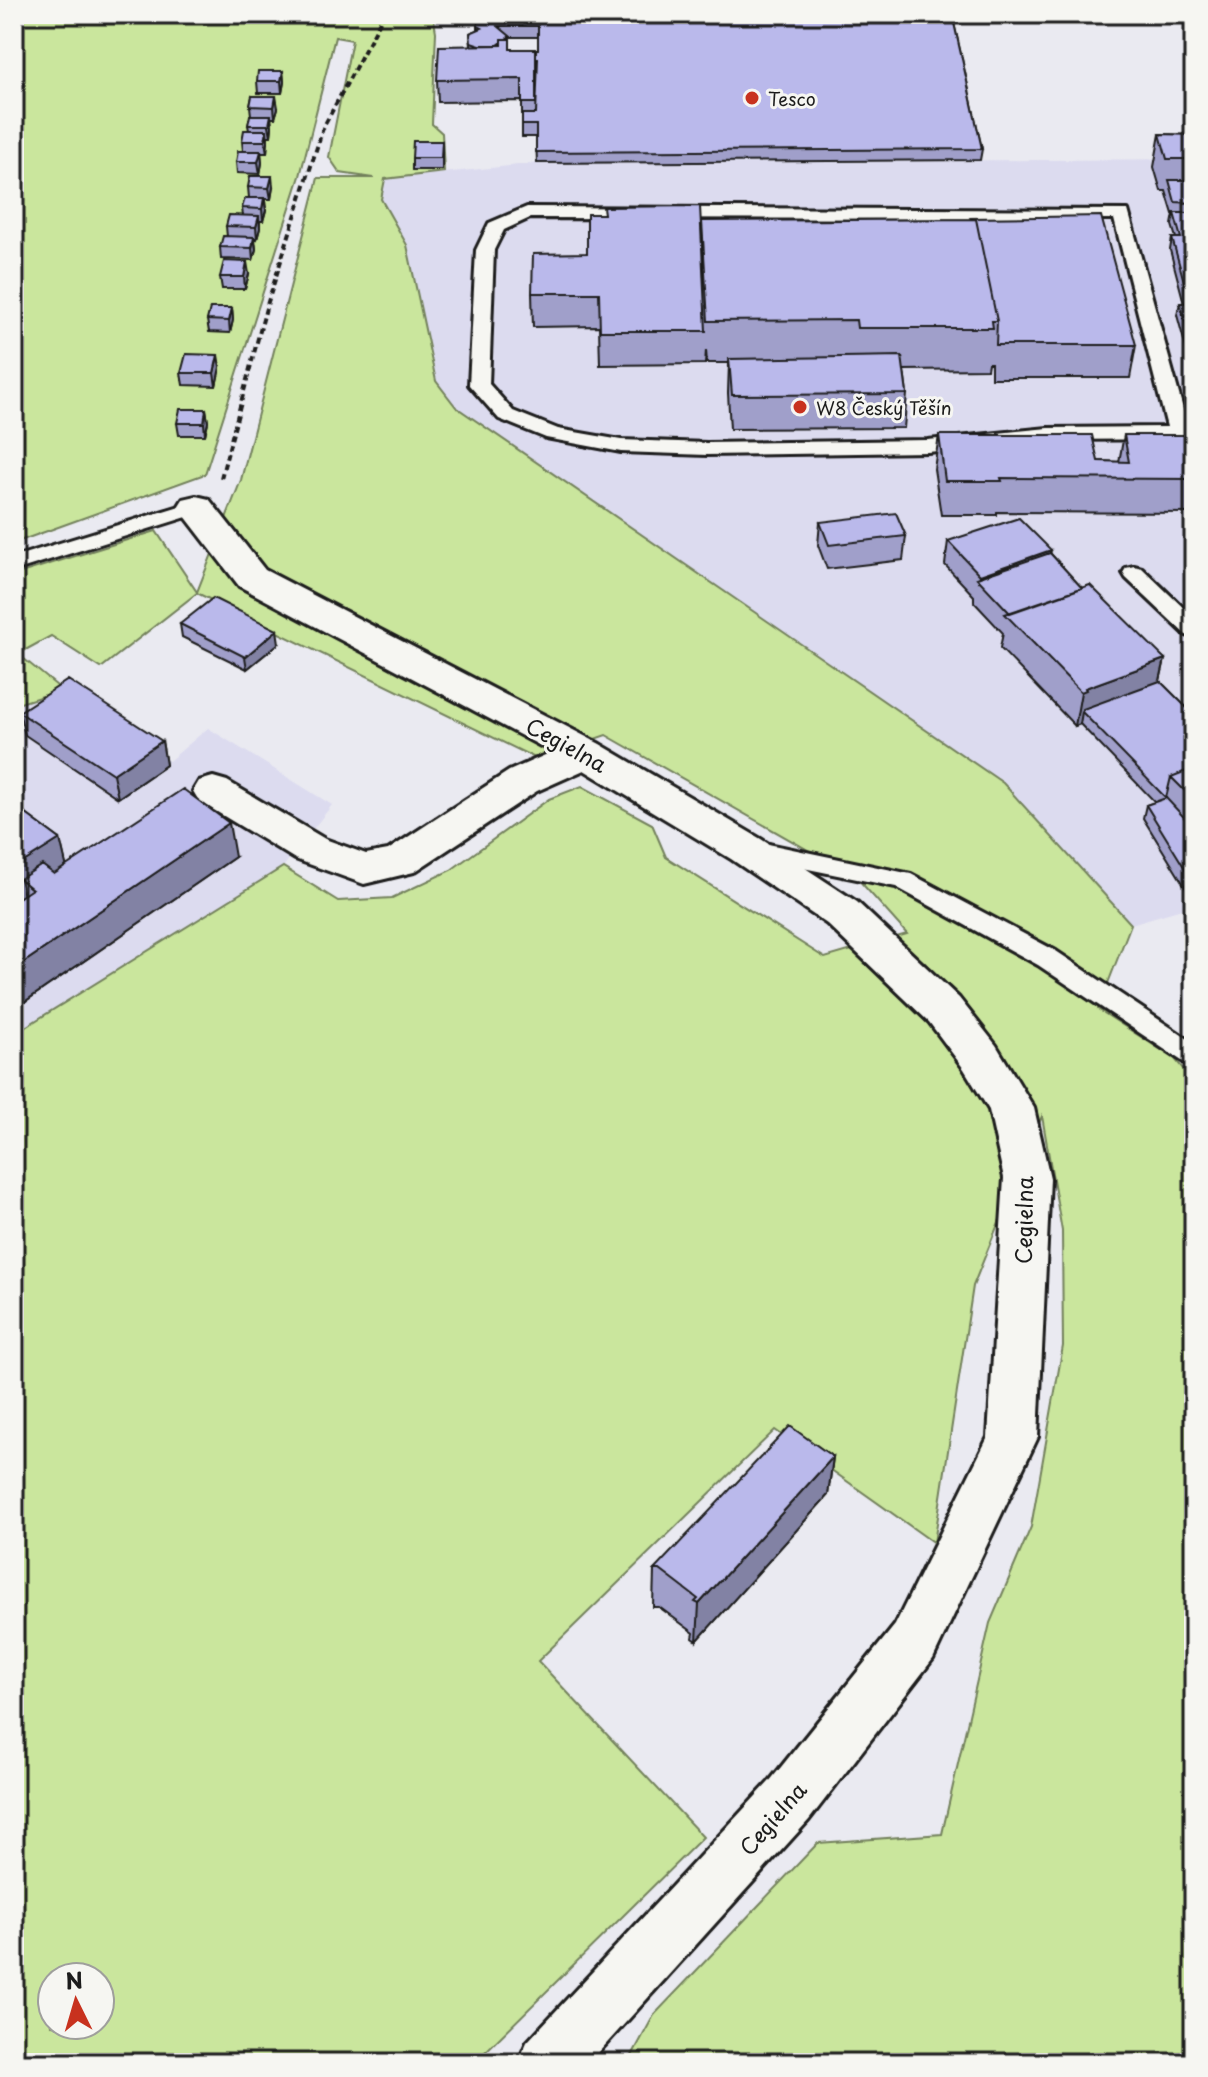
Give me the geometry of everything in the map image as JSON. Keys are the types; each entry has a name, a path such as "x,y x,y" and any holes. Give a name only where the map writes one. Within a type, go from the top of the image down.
{"street":[{"name":"Cegielna","path":"196,507 252,578 586,753 746,849 842,913 944,1010 980,1057 1011,1108 1027,1178 1013,1437 914,1642 789,1801 548,2063"},
{"path":"213,791 310,849 364,869 399,862 523,781 586,753"}],"lane":[{"path":"527,212 1122,214 1187,433 1048,434 928,446 707,449 621,446 553,434 506,415 479,385 485,250 496,227 527,212"},
{"path":"14,564 196,507"},
{"path":"1134,573 1194,630"},
{"path":"746,849 902,880 1047,958 1194,1056"}],"path":[{"path":"196,507 219,487 266,308 323,128 384,16 393,14"}],"shaded area":[{"path":"1194,159 1194,910 1192,906 1131,924 1003,783 456,407 436,381 407,245 381,200 384,179 537,163"},
{"path":"62,690 169,761 208,728 332,805 283,867 14,1034 14,705"}],"green space":[{"path":"14,14 433,14 436,32 432,124 442,133 444,172 385,179 381,199 407,245 436,381 456,407 1003,783 1131,924 1098,1009 1175,1059 1194,1082 1194,2063 628,2063 654,2015 818,1843 942,1834 990,1623 1031,1527 1063,1346 1062,1231 1042,1116 973,1286 934,1543 775,1430 538,1661 703,1837 474,2063 14,2063 14,1034 283,867 338,901 392,898 451,870 549,799 582,786 652,824 666,857 825,958 907,934 857,878 606,735 537,759 197,593 101,668 51,636 18,654 62,690 14,705 14,575 156,531 197,592 241,480 318,178 374,178 340,173 329,157 352,40 335,37 300,176 205,474 14,543"}],"building":[{"name":"Tesco","path":"478,14 952,14 982,149 536,152 536,125 522,125 522,114 536,114 538,26 498,26 510,36 498,45 480,45 471,42 470,33 482,28 478,26"},
{"path":"502,39 510,39 510,49 536,49 536,103 522,103 522,79 437,80 439,46 502,45"},
{"path":"258,71 283,71 281,81 257,81"},
{"path":"252,96 276,96 274,107 250,106"},
{"path":"250,115 271,115 269,125 248,125"},
{"path":"244,130 267,130 265,141 242,141"},
{"path":"1160,134 1194,135 1194,159 1167,159"},
{"path":"413,141 442,141 441,158 412,158"},
{"path":"238,151 261,151 258,162 236,162"},
{"path":"250,176 272,176 269,188 248,187"},
{"path":"1169,180 1194,180 1194,203 1175,202"},
{"path":"245,198 264,198 262,209 242,208"},
{"path":"700,206 706,331 600,331 599,293 532,293 533,254 587,253 587,214 604,214 603,207"},
{"path":"1174,213 1194,213 1194,355 1180,303 1190,303 1172,238 1181,238"},
{"path":"229,215 259,216 256,227 226,226"},
{"path":"1101,216 1136,345 996,345 997,321 976,219 971,218"},
{"path":"976,219 997,321 992,321 993,328 857,328 856,320 708,321 702,221"},
{"path":"223,236 254,237 252,248 220,247"},
{"path":"224,261 247,262 244,277 220,277"},
{"path":"210,308 232,308 229,321 207,320"},
{"path":"186,354 218,355 214,373 181,373"},
{"path":"902,356 907,394 732,395 729,359"},
{"path":"180,409 206,409 204,423 177,423"},
{"path":"939,435 1092,435 1098,461 1129,462 1124,435 1194,435 1194,479 1001,478 1002,481 945,481"},
{"path":"896,513 906,536 829,545 820,522"},
{"path":"1019,518 1051,550 980,575 948,541"},
{"path":"1050,553 1082,588 1010,613 977,578"},
{"path":"1090,585 1165,659 1081,692 1005,614"},
{"path":"213,598 277,630 245,657 180,624"},
{"path":"68,680 162,741 113,774 19,712"},
{"path":"1160,681 1194,715 1194,768 1171,777 1166,798 1082,712 1083,709"},
{"path":"1194,768 1194,800 1171,777"},
{"path":"183,789 229,823 14,969 14,901 32,889 20,879 42,865 54,874"},
{"path":"1166,798 1194,828 1194,883 1146,805"},
{"path":"14,805 60,839 14,868"},
{"path":"790,1426 833,1457 699,1604 695,1602 698,1599 660,1570 654,1570"}],"place":[{"name":"Tesco","path":"752,98"},
{"name":"W8 Český Těšín","path":"800,407"}]}
